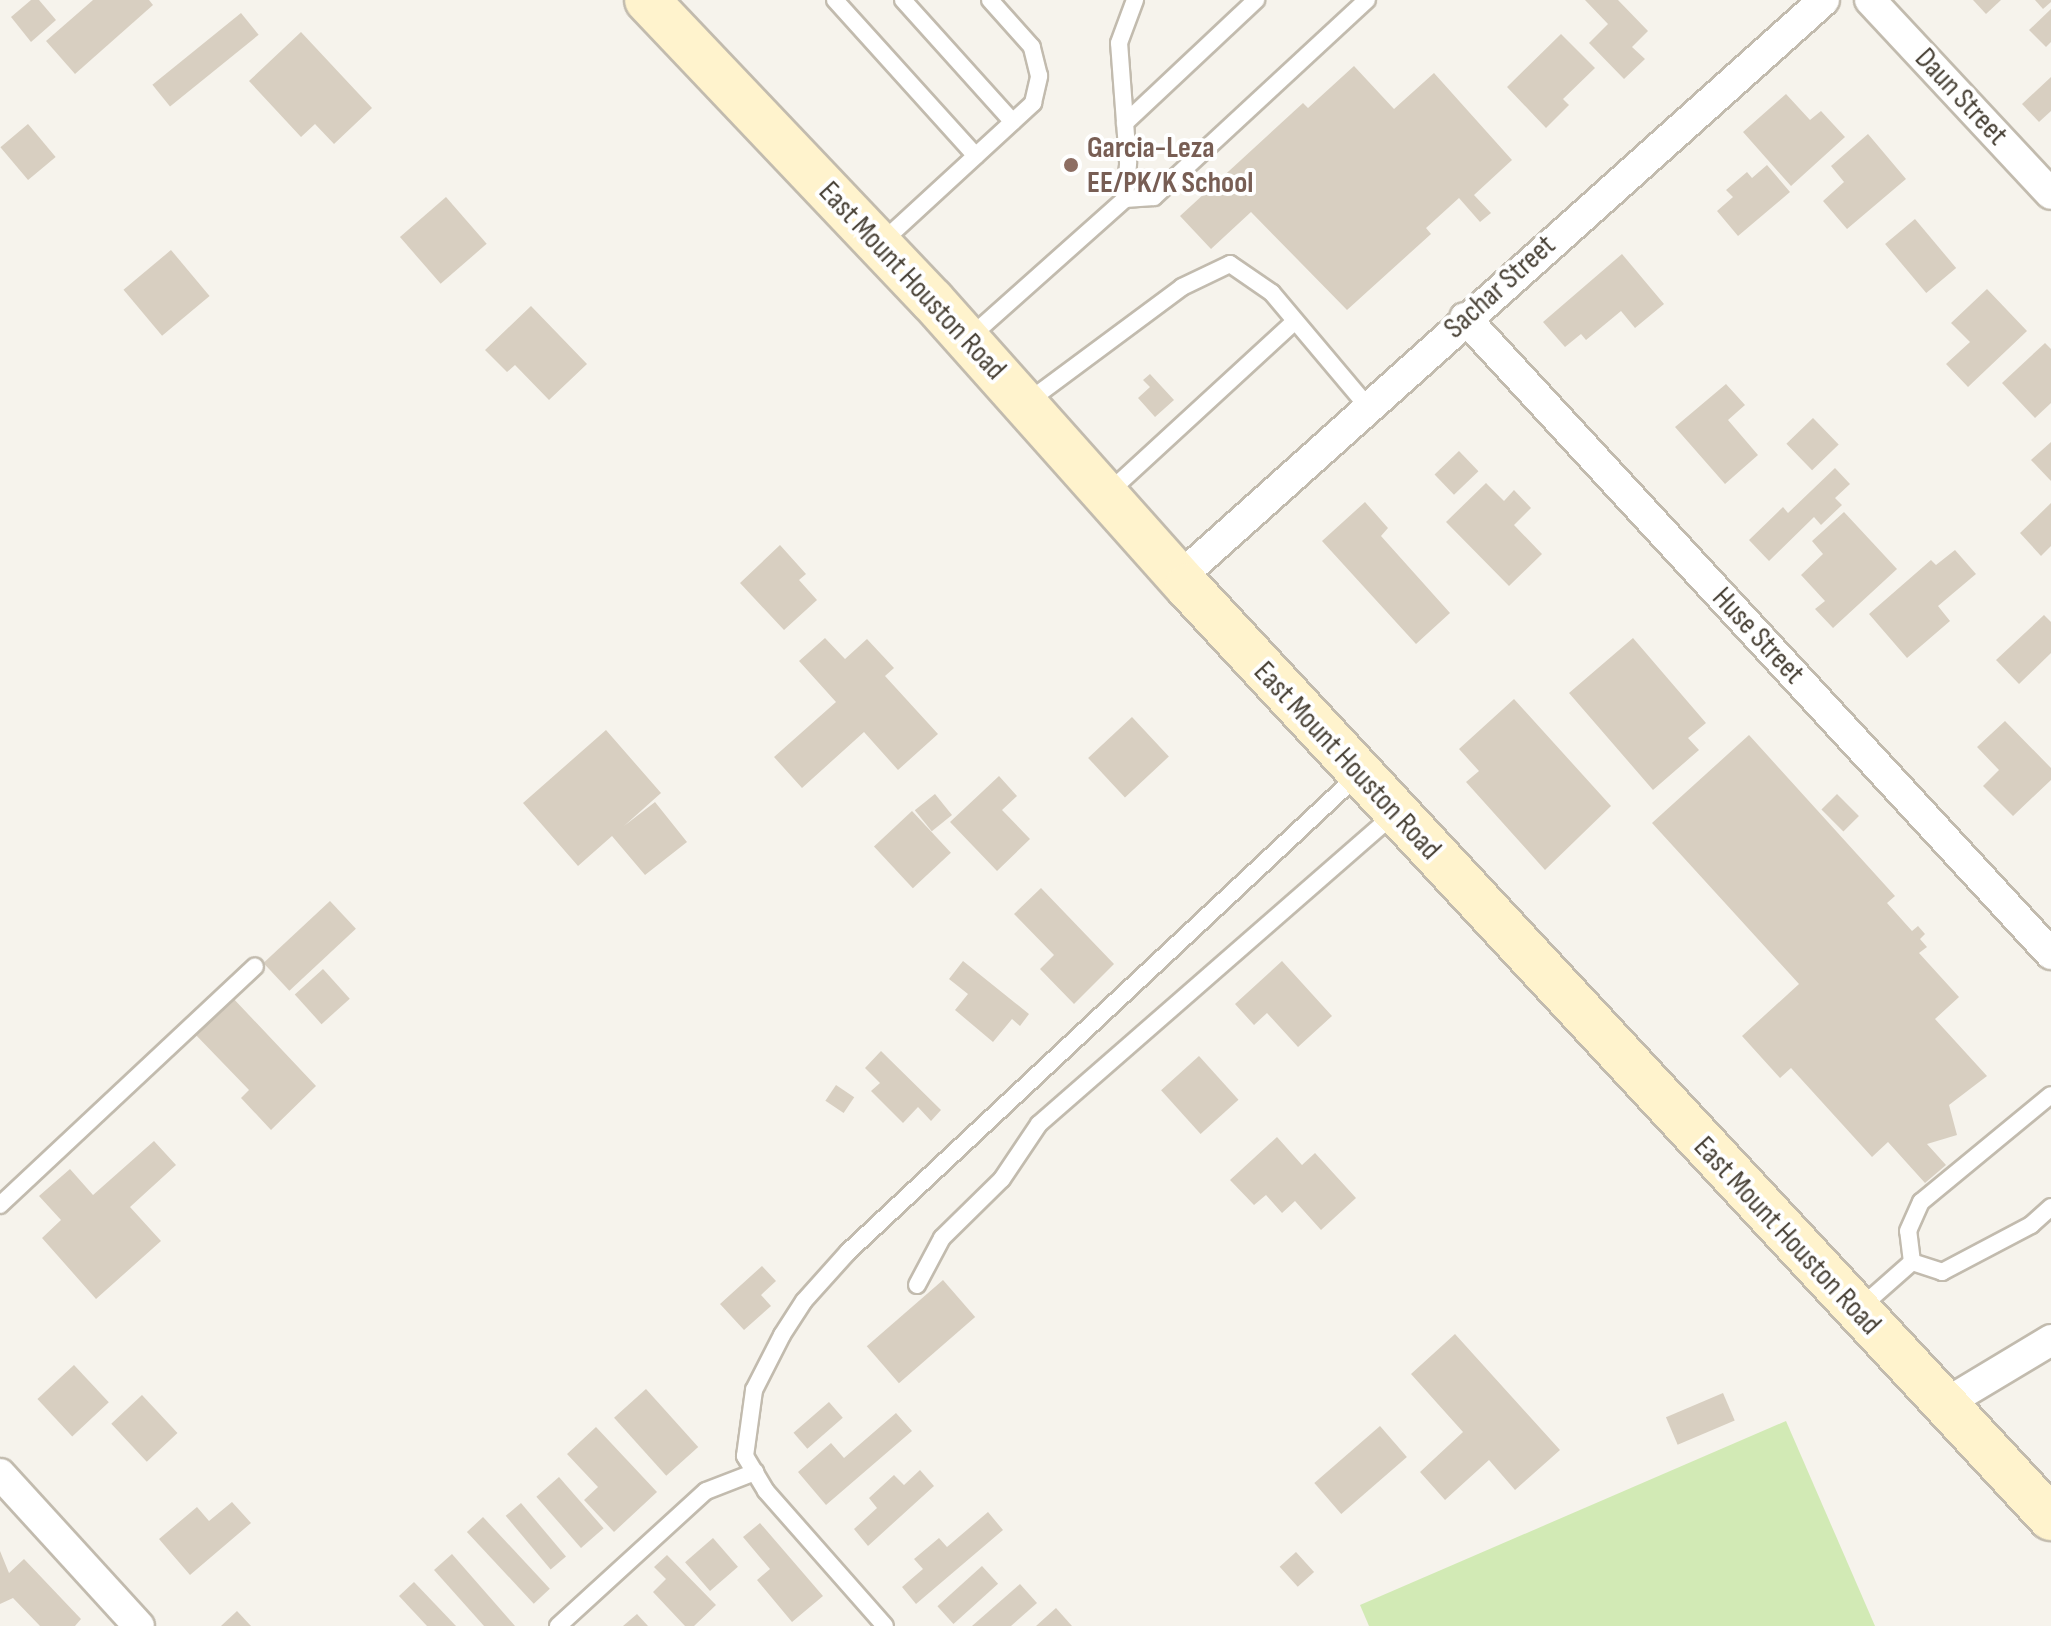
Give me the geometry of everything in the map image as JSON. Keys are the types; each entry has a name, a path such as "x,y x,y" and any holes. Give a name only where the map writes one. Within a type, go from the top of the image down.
{"main road":[{"name":"East Mount Houston Road","path":"647,0 968,339 1179,578 1359,774 2051,1518"}],"street":[{"name":"Sachar Street","path":"1179,578 1465,318 1824,0"},
{"name":"Daun Street","path":"1870,0 2051,194"},
{"name":"Huse Street","path":"1465,318 2051,954"},
{"path":"1943,1405 2051,1340"},
{"path":"0,1474 139,1626"}],"lane":[{"path":"835,0 976,156"},
{"path":"903,0 1013,122"},
{"path":"879,244 1033,103 1039,76 1032,47 990,0"},
{"path":"1125,199 1125,123 1119,43 1135,0"},
{"path":"1125,123 1256,0"},
{"path":"968,339 1125,199 1154,197 1367,0"},
{"path":"1025,404 1182,287 1230,264 1272,293 1368,407"},
{"path":"1106,496 1295,321"},
{"path":"885,1626 755,1472 745,1456 754,1390 804,1301 848,1252 1359,774"},
{"path":"917,1285 942,1238 1002,1179 1039,1124 1395,813"},
{"path":"0,1205 255,966"},
{"path":"1912,1262 1908,1231 1921,1202 2051,1095"},
{"path":"1912,1262 1942,1272 2031,1225 2051,1207"},
{"path":"1856,1311 1912,1262"},
{"path":"558,1626 706,1491 755,1472"}],"green space":[{"path":"1786,1421 1875,1626 1369,1626 1360,1605"}],"building":[{"path":"31,0 39,0 56,20 31,42 11,17"},
{"path":"93,0 149,0 153,5 75,74 46,41"},
{"path":"1585,0 1618,0 1648,31 1632,47 1645,59 1624,79 1589,43 1608,24"},
{"path":"1973,0 2001,0 1986,14"},
{"path":"2035,0 2051,0 2051,2 2043,9"},
{"path":"2051,9 2051,42 2046,47 2029,30"},
{"path":"241,13 259,35 170,107 152,85"},
{"path":"301,32 372,108 334,144 315,124 301,137 249,81"},
{"path":"1561,34 1595,68 1563,99 1569,105 1546,128 1507,87"},
{"path":"1354,66 1394,109 1434,73 1512,160 1474,195 1491,213 1480,222 1459,198 1426,228 1431,234 1347,310 1251,212 1211,249 1180,216 1303,103 1308,108"},
{"path":"2051,77 2051,111 2039,122 2022,104"},
{"path":"1786,94 1810,120 1821,111 1845,137 1791,186 1743,132"},
{"path":"28,124 56,157 28,180 0,147"},
{"path":"1868,134 1906,179 1847,229 1823,201 1844,182 1831,166"},
{"path":"1767,165 1790,192 1738,236 1717,211 1733,197 1726,190 1747,172 1752,178"},
{"path":"446,197 487,244 441,284 400,237"},
{"path":"1915,219 1956,268 1926,293 1885,244"},
{"path":"171,250 210,296 162,336 124,290"},
{"path":"1622,254 1664,304 1635,328 1621,311 1586,340 1581,334 1565,347 1543,322"},
{"path":"1987,289 2027,331 1968,387 1946,364 1970,342 1951,323"},
{"path":"531,306 587,364 549,400 515,365 507,372 485,350"},
{"path":"2045,343 2051,349 2051,403 2035,418 2002,383"},
{"path":"1150,374 1174,400 1155,417 1138,398 1150,387 1143,380"},
{"path":"1726,384 1745,405 1728,420 1758,455 1725,484 1675,427"},
{"path":"1813,418 1839,445 1812,470 1786,444"},
{"path":"2051,442 2051,481 2031,460"},
{"path":"1459,451 1478,471 1454,495 1435,475"},
{"path":"1835,468 1850,484 1835,498 1842,505 1821,525 1814,517 1769,561 1749,540 1783,507 1788,513"},
{"path":"1486,483 1504,501 1514,490 1531,508 1514,525 1542,554 1509,586 1446,522"},
{"path":"1365,502 1388,528 1381,536 1450,613 1416,644 1322,541"},
{"path":"2051,503 2051,546 2041,556 2020,533"},
{"path":"1844,512 1897,569 1833,628 1815,609 1825,601 1801,575 1823,554 1812,541"},
{"path":"780,545 806,574 799,580 817,600 784,630 740,583"},
{"path":"1955,550 1976,574 1938,606 1950,621 1907,658 1869,614 1931,560 1936,565"},
{"path":"2044,615 2051,622 2051,653 2019,684 1996,660"},
{"path":"825,638 845,659 867,639 894,668 885,676 938,734 898,770 864,732 802,788 774,757 836,702 799,661"},
{"path":"1633,638 1706,723 1688,738 1699,750 1653,790 1569,693"},
{"path":"1514,699 1611,806 1545,870 1466,782 1479,771 1459,749"},
{"path":"1132,717 1169,756 1125,797 1088,758"},
{"path":"2005,721 2051,768 2051,780 2013,816 1983,786 1999,770 1977,747"},
{"path":"606,730 661,793 624,826 655,802 687,842 645,875 612,836 578,866 523,803"},
{"path":"1749,735 1895,896 1887,903 1912,931 1918,926 1925,934 1920,939 1927,947 1919,953 1959,997 1935,1019 1987,1076 1949,1105 1957,1135 1927,1144 1946,1165 1925,1183 1888,1142 1872,1157 1791,1068 1780,1078 1742,1036 1799,984 1652,823"},
{"path":"999,776 1017,796 1002,810 1030,839 997,871 950,822"},
{"path":"935,794 952,815 932,831 915,810"},
{"path":"1837,794 1859,816 1843,831 1821,810"},
{"path":"912,811 951,853 913,888 874,846"},
{"path":"1041,888 1114,964 1074,1004 1040,969 1054,955 1014,914"},
{"path":"330,901 356,929 289,991 263,963"},
{"path":"963,961 1029,1014 1020,1026 1012,1019 993,1042 955,1010 968,994 949,979"},
{"path":"1282,961 1332,1016 1298,1047 1267,1013 1254,1025 1235,1004"},
{"path":"323,969 350,999 322,1024 295,994"},
{"path":"231,996 316,1086 271,1130 241,1098 249,1090 193,1032"},
{"path":"881,1051 941,1110 931,1121 918,1107 903,1123 871,1091 880,1083 865,1068"},
{"path":"1199,1056 1238,1100 1201,1134 1161,1090"},
{"path":"836,1085 854,1097 844,1113 825,1101"},
{"path":"1277,1137 1302,1165 1315,1153 1356,1198 1321,1230 1295,1201 1282,1213 1266,1195 1254,1205 1230,1180"},
{"path":"154,1141 176,1165 130,1207 161,1241 96,1299 42,1238 61,1220 39,1196 70,1169 93,1195"},
{"path":"762,1266 776,1281 761,1295 771,1306 744,1330 720,1304"},
{"path":"943,1280 975,1317 899,1383 867,1346"},
{"path":"1455,1334 1560,1450 1515,1490 1489,1460 1445,1500 1420,1472 1463,1432 1411,1374"},
{"path":"74,1365 109,1402 72,1436 37,1399"},
{"path":"646,1389 698,1447 666,1476 614,1418"},
{"path":"1723,1393 1735,1421 1678,1445 1666,1417"},
{"path":"142,1395 177,1433 147,1462 111,1424"},
{"path":"829,1402 843,1418 807,1449 794,1433"},
{"path":"896,1413 912,1431 826,1505 798,1472 831,1443 844,1458"},
{"path":"1380,1426 1407,1457 1341,1514 1314,1483"},
{"path":"596,1427 657,1492 614,1532 584,1500 598,1487 567,1454"},
{"path":"920,1470 934,1486 868,1546 854,1529 877,1508 869,1498 894,1475 904,1485"},
{"path":"559,1477 604,1528 581,1548 536,1497"},
{"path":"232,1502 251,1523 190,1575 159,1539 197,1507 209,1521"},
{"path":"521,1503 566,1557 551,1569 506,1516"},
{"path":"988,1512 1003,1530 916,1604 902,1587 923,1569 914,1559 939,1538 947,1547"},
{"path":"483,1517 550,1589 534,1604 467,1532"},
{"path":"760,1523 823,1596 792,1622 757,1580 770,1569 743,1537"},
{"path":"713,1538 738,1567 710,1591 685,1562"},
{"path":"0,1551 9,1573 24,1559 81,1619 75,1626 40,1626 13,1598 0,1604"},
{"path":"1296,1552 1314,1572 1298,1587 1280,1567"},
{"path":"452,1554 515,1626 484,1626 434,1570"},
{"path":"667,1555 716,1605 694,1626 685,1626 653,1592 666,1579 654,1567"},
{"path":"982,1566 998,1584 953,1624 937,1606"},
{"path":"414,1582 456,1626 427,1626 399,1596"},
{"path":"1020,1584 1037,1603 1011,1626 972,1626"},
{"path":"1056,1608 1072,1626 1036,1626"},
{"path":"237,1611 251,1626 221,1626"},
{"path":"637,1614 648,1626 623,1626"}],"place":[{"name":"Garcia-Leza EE/PK/K School","path":"1071,165"}]}
